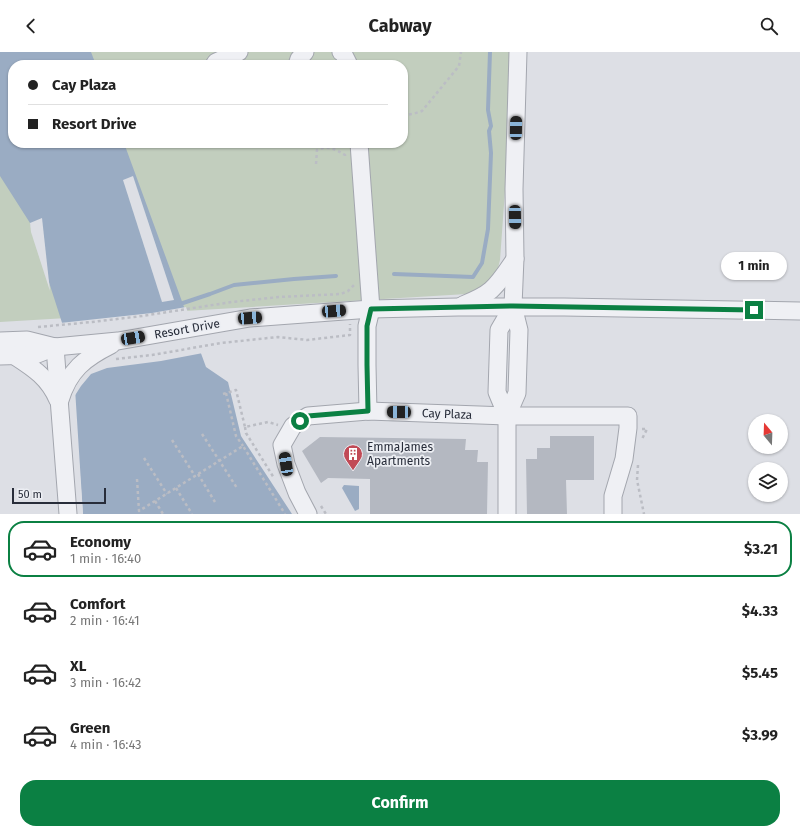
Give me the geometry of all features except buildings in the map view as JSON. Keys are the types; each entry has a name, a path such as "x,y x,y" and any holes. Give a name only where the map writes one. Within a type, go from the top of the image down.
{"street":[{"path":"221,60 239,52"},
{"path":"299,60 305,52"},
{"path":"507,514 507,416 497,392 499,330 513,306 515,258 514,189 518,52"},
{"path":"359,148 371,309 367,326 368,411"},
{"path":"458,307 477,300 492,289 515,258"},
{"name":"Resort Drive","path":"7,356 35,354 55,347 118,341 250,318 371,309 513,306 800,311"},
{"name":"Resort Drive","path":"0,341 27,340 55,347"},
{"path":"59,404 64,388 76,369 88,358 118,341"},
{"path":"55,347 68,514"},
{"path":"7,356 34,369 44,378 54,391 59,404"},
{"name":"Cay Plaza","path":"313,508 297,493 286,464 282,445 293,426 308,416 368,411 507,416 628,416 628,428"},
{"path":"613,514 613,496 624,458 628,428"}],"path":[{"path":"408,114 422,111 459,66 461,52"},
{"path":"316,164 317,150 321,148"},
{"path":"328,148 334,149 345,155 347,161"},
{"path":"37,327 142,316 232,302 279,297 341,294 354,287 356,281"},
{"path":"113,359 152,355 228,342 278,337 307,340 351,334"},
{"path":"278,483 246,433 236,390 225,393 236,436 285,514"},
{"path":"245,427 268,422 291,430"},
{"path":"628,428 647,429 641,441"},
{"path":"202,434 237,488"},
{"path":"172,440 195,476"},
{"path":"139,510 243,446"},
{"path":"144,458 166,494"},
{"path":"638,464 637,480 644,514"},
{"path":"198,474 215,502"},
{"path":"138,479 140,514"},
{"path":"176,488 192,514"},
{"path":"155,501 163,514"},
{"path":"313,508 326,514"}],"green space":[{"path":"0,52 515,52 500,260 497,272 489,282 479,290 467,294 0,322"}],"water":[{"path":"0,52 91,52 94,60 8,60 8,148 126,148 206,367 228,382 241,436 292,514 83,514 73,357 30,223 0,176"},
{"path":"344,485 359,486 359,509 355,511 342,488"}],"pier":[{"path":"133,176 174,300 162,302 123,180"},
{"path":"42,218 50,291 31,232 30,223"},
{"path":"186,307 203,353 161,361 107,368 91,374 74,397 83,514 81,514 71,357 60,323 152,313"}],"waterway":[{"path":"394,274 473,277 482,263 488,229 491,153 489,131 491,126 488,110 490,52"},
{"path":"183,303 234,285 336,276"}],"place":[{"name":"EmmaJames Apartments","path":"353,471"}],"route":[{"path":"300,421 308,416 368,411 367,326 371,309 513,306 754,310"}]}
